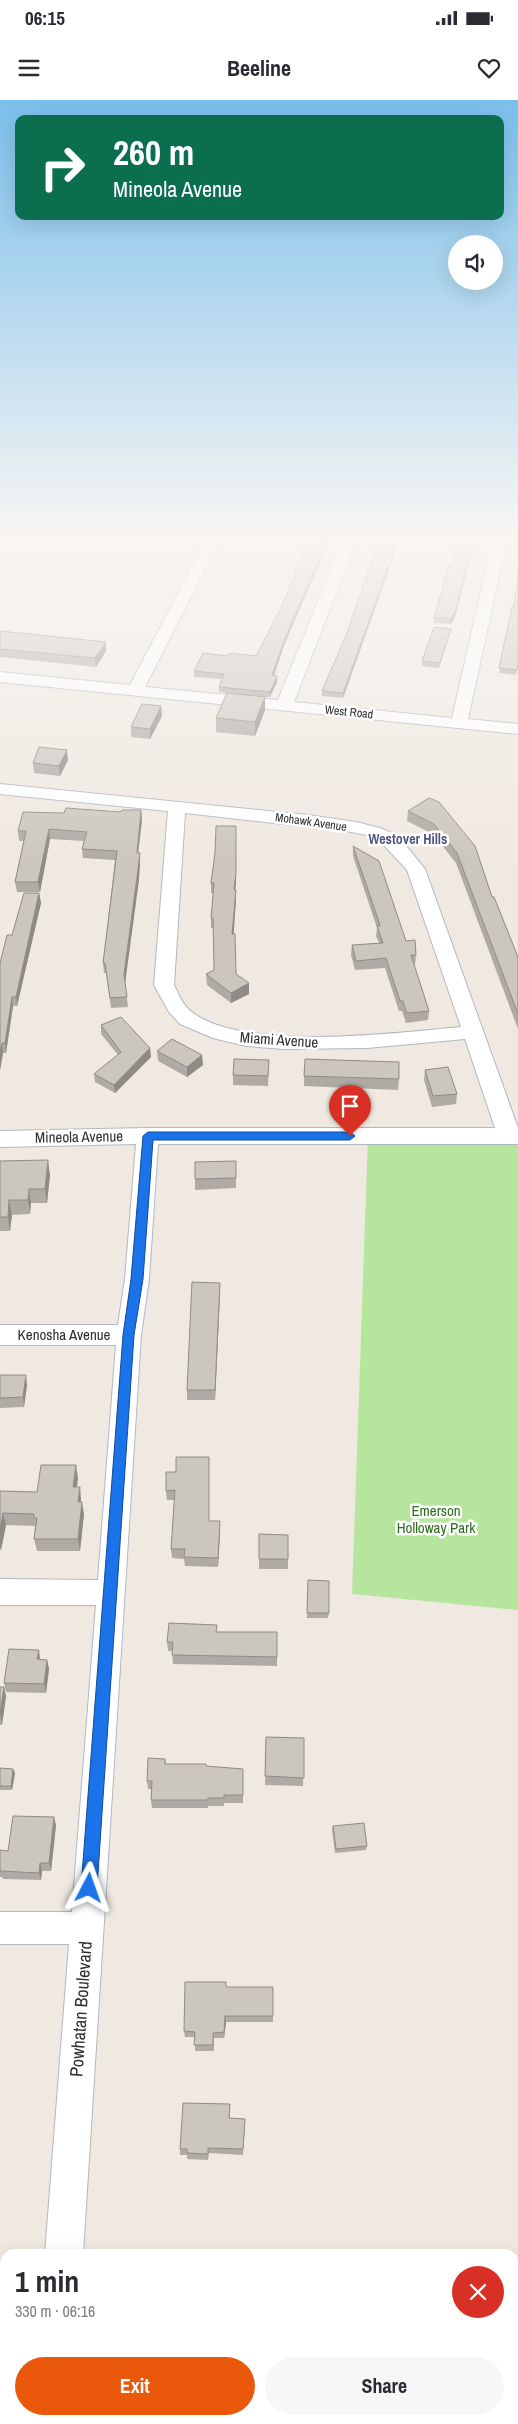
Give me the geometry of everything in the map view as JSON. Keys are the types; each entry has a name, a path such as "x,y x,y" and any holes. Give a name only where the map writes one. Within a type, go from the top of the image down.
{"street":[{"path":"135,691 157,647"},
{"path":"284,706 307,647"},
{"path":"458,724 475,647"},
{"name":"West Road","path":"0,677 518,729"},
{"name":"Mohawk Avenue","path":"0,789 308,820 382,835 398,847 416,868 473,1032 514,1136"},
{"name":"Miami Avenue","path":"177,808 164,985 174,1007 187,1019 206,1029 228,1036 291,1042 338,1043 473,1032"},
{"name":"Mineola Avenue","path":"0,1139 148,1136 514,1136"},
{"name":"Powhatan Boulevard","path":"64,2249 128,1335 137,1279 148,1136"},
{"name":"Kenosha Avenue","path":"0,1335 128,1335"},
{"path":"0,1592 111,1593"},
{"path":"0,1928 86,1928"}],"green space":[{"name":"Emerson Holloway Park","path":"368,1136 518,1140 518,1610 352,1594"}],"building":[{"path":"0,647 102,647 95,658 0,649"},
{"path":"260,647 282,647 272,675 277,676 270,692 219,687 224,674 194,671 203,653 228,656 230,653 256,656"},
{"path":"341,647 359,647 343,693 322,691"},
{"path":"427,647 445,647 440,663 422,661"},
{"path":"503,647 518,647 517,670 499,668"},
{"path":"227,693 265,697 255,722 216,718"},
{"path":"142,704 161,706 150,729 131,727"},
{"path":"39,747 67,750 59,766 33,763"},
{"path":"429,798 439,802 475,846 492,897 494,897 518,957 518,1014 457,853 434,824 408,811"},
{"path":"66,808 121,812 122,810 141,810 137,853 140,853 124,974 127,997 110,998 105,963 103,963 117,851 82,849 87,832 49,829 38,882 15,882 26,831 18,831 23,812 64,813"},
{"path":"216,826 236,826 234,890 236,890 232,934 235,934 236,974 249,983 231,993 206,974 214,970 213,918 211,918 214,883 211,883"},
{"path":"353,846 379,861 406,941 415,940 416,955 411,955 429,1011 407,1013 403,1001 400,1001 386,958 356,961 352,945 383,943 377,926 380,926 379,922"},
{"path":"24,893 39,893 16,997 12,997 5,1043 2,1043 0,1052 0,963 7,935 12,935"},
{"path":"121,1017 150,1048 114,1085 94,1074 121,1052 101,1025"},
{"path":"172,1039 202,1055 187,1067 157,1051"},
{"path":"234,1059 269,1060 268,1076 233,1075"},
{"path":"305,1059 399,1062 399,1079 304,1076"},
{"path":"448,1067 457,1094 433,1096 425,1070"},
{"path":"48,1160 45,1189 29,1189 28,1200 9,1200 8,1217 0,1217 0,1161"},
{"path":"236,1161 236,1178 195,1179 195,1162"},
{"path":"192,1282 220,1283 215,1390 187,1390"},
{"path":"0,1375 26,1375 23,1397 0,1398"},
{"path":"176,1457 209,1457 209,1521 220,1521 218,1558 184,1557 185,1549 171,1549 175,1490 166,1491 166,1472 176,1472"},
{"path":"41,1465 76,1465 73,1487 80,1487 78,1502 82,1502 78,1539 34,1539 37,1518 34,1518 34,1514 3,1513 0,1530 0,1491 37,1492"},
{"path":"259,1534 288,1535 288,1559 259,1559"},
{"path":"308,1580 329,1581 329,1613 307,1613"},
{"path":"169,1623 217,1625 216,1632 277,1632 277,1657 172,1655 173,1642 167,1642"},
{"path":"9,1649 39,1650 37,1659 47,1660 44,1684 4,1683"},
{"path":"0,1687 4,1687 0,1714"},
{"path":"266,1737 304,1738 304,1778 265,1776"},
{"path":"148,1758 165,1759 165,1764 206,1764 206,1766 243,1769 243,1795 224,1795 224,1798 208,1798 208,1800 151,1800 152,1781 147,1781"},
{"path":"0,1768 13,1769 11,1786 0,1786"},
{"path":"13,1816 54,1817 49,1863 40,1863 39,1873 0,1871 0,1850 8,1851"},
{"path":"364,1823 367,1846 336,1849 333,1826"},
{"path":"185,1982 226,1982 226,1987 273,1987 273,2016 225,2016 224,2032 213,2033 213,2045 194,2045 195,2032 184,2031"},
{"path":"183,2103 230,2104 229,2118 245,2119 243,2149 208,2148 208,2154 187,2153 187,2149 180,2149"}],"district":[{"name":"Westover Hills","path":"408,839"}],"route":[{"path":"89,1888 128,1335 137,1279 148,1136 350,1136"}]}
